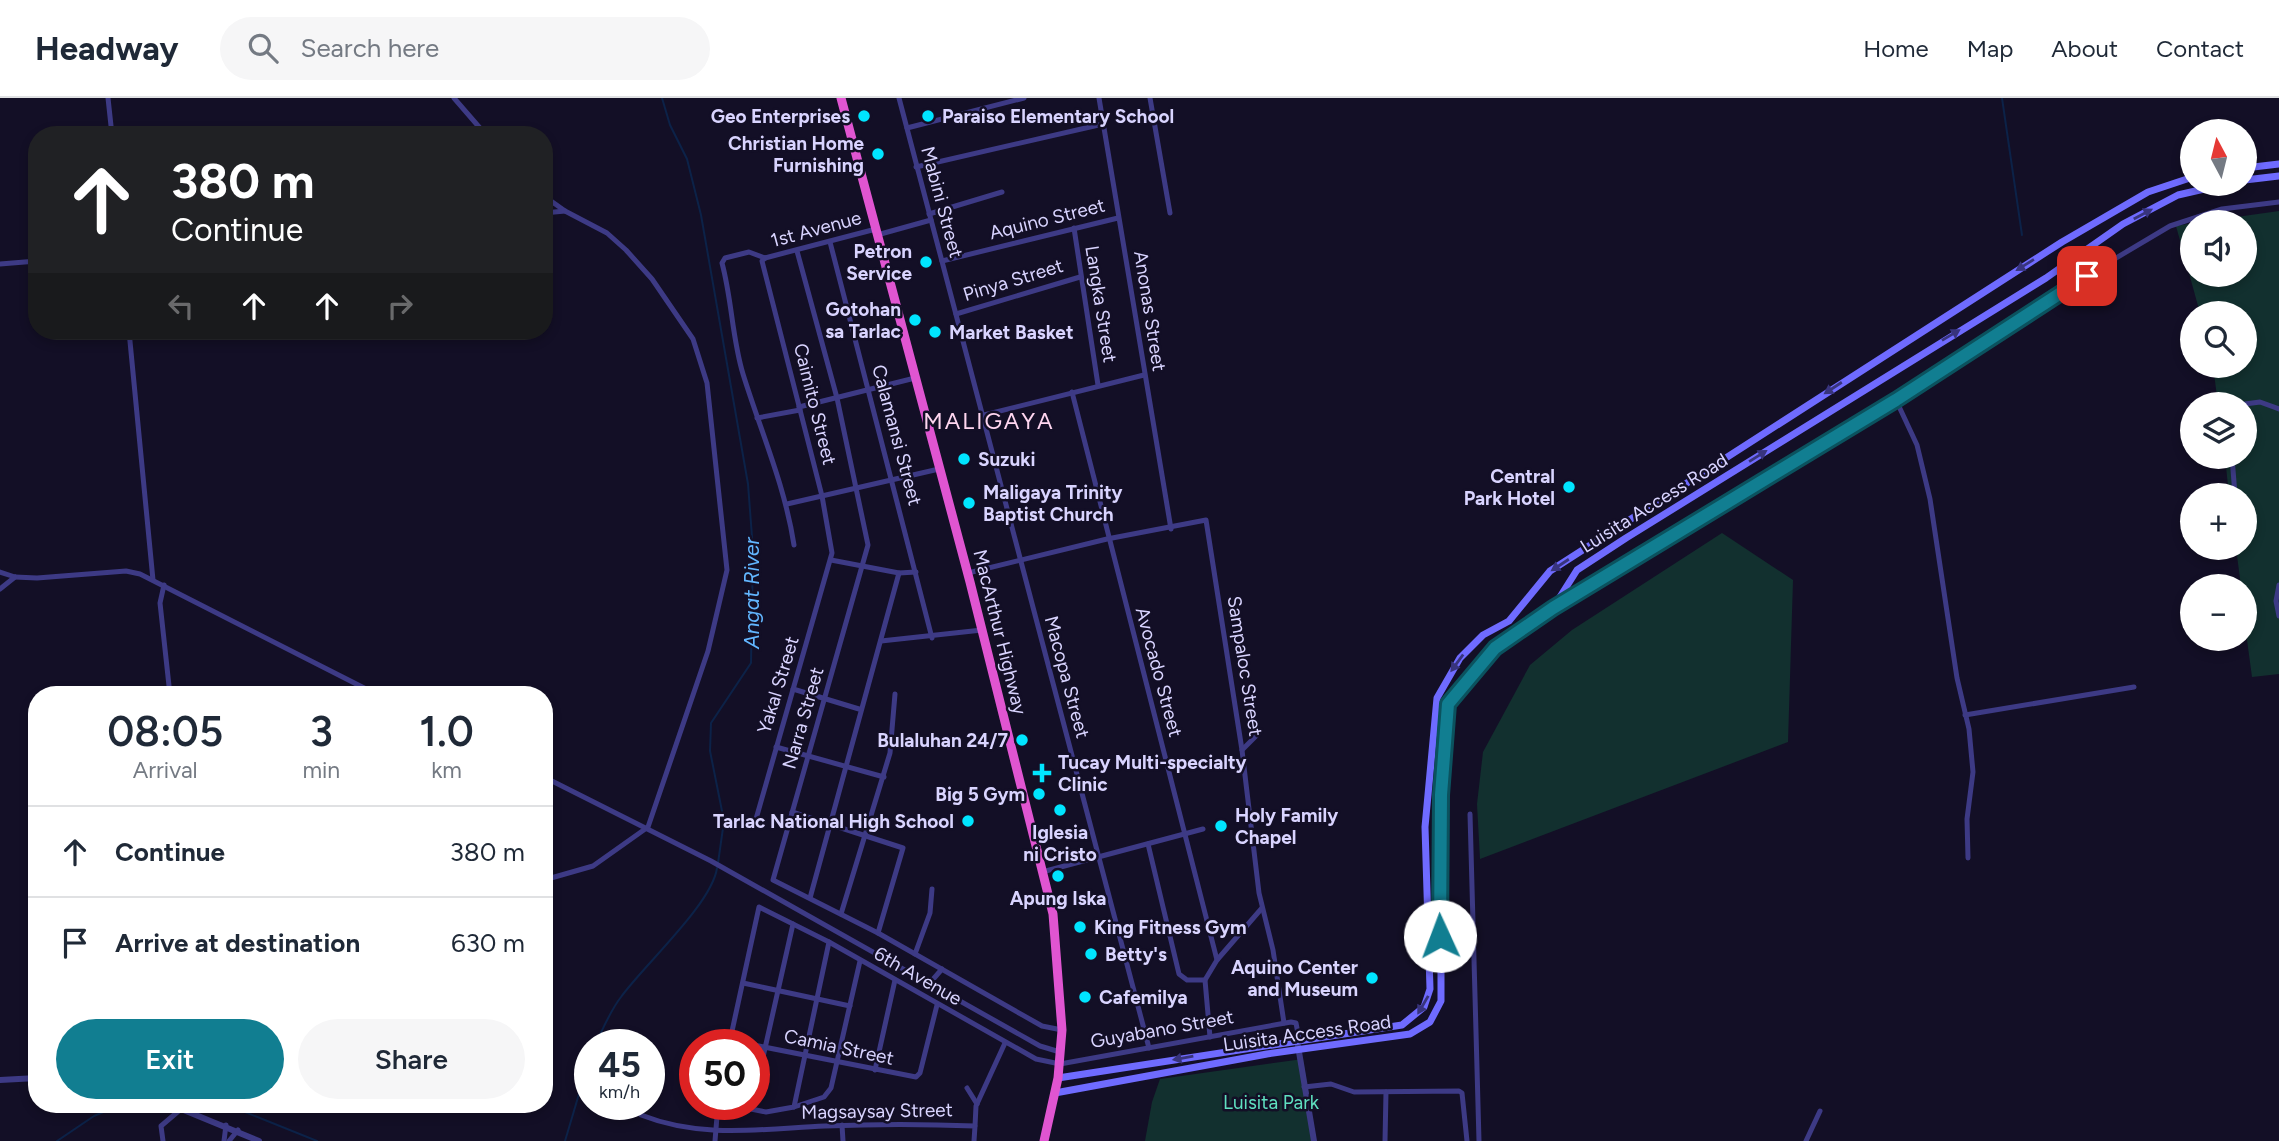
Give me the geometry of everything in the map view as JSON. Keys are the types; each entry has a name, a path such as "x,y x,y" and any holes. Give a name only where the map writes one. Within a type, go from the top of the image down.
{"highway":[{"name":"MacArthur Highway","path":"841,98 982,630 1042,872 1057,944 1062,1030 1060,1064 1044,1141"}],"main road":[{"path":"2258,166 2279,164"},
{"path":"2258,178 2279,176"},
{"name":"Luisita Access Road","path":"1058,1078 1402,1025 1424,1007 1430,989 1425,827 1436,705 1451,671 1469,647 1483,635 1510,621 1536,585 1560,564 2062,242 2148,192 2180,181"},
{"name":"Luisita Access Road","path":"1055,1093 1298,1050 1410,1034 1430,1022 1441,1001 1443,981 1439,913 1440,821 1442,756 1448,704 1495,648 1553,608 1577,570 2046,278 2123,225 2180,195"}],"street":[{"path":"108,98 111,126"},
{"path":"454,98 478,126"},
{"name":"Mabini Street","path":"900,98 956,314"},
{"path":"907,128 1024,98"},
{"name":"Anonas Street","path":"1099,98 1171,528"},
{"path":"1150,98 1170,213"},
{"path":"916,167 1103,124"},
{"name":"1st Avenue","path":"757,418 740,362 732,304 722,263 725,258 749,252 765,258 797,251 930,217 1002,192"},
{"path":"553,202 616,241 652,279 693,339 707,383 727,570 708,651 648,827 593,866 553,877"},
{"path":"1553,608 1896,400 2106,264 2170,226 2222,209 2279,202"},
{"path":"553,212 565,211"},
{"name":"Aquino Street","path":"942,261 1118,218"},
{"name":"Langka Street","path":"1074,228 1098,385"},
{"name":"Calamansi Street","path":"830,242 932,638"},
{"path":"797,251 837,398 857,488 868,545 862,567"},
{"name":"Caimito Street","path":"765,258 762,261 822,496 831,560"},
{"path":"0,264 28,262"},
{"name":"Pinya Street","path":"956,314 1080,277"},
{"name":"Macopa Street","path":"956,314 1149,1048"},
{"path":"130,340 152,580"},
{"path":"984,415 1144,375"},
{"path":"794,545 788,504 757,418 915,377"},
{"name":"Avocado Street","path":"1072,392 1107,539 1217,960"},
{"path":"1896,400 1917,445 1930,499 1965,715 1973,772 1967,819 1968,858"},
{"path":"2257,402 2279,409"},
{"path":"788,504 939,469"},
{"name":"Sampaloc Street","path":"1171,528 1206,520 1242,750 1262,908 1273,950 1284,1023"},
{"path":"967,573 1107,539 1171,528"},
{"path":"831,560 899,573 916,572"},
{"name":"Yakal Street","path":"756,819 813,622 823,576 831,560"},
{"name":"Narra Street","path":"810,898 773,880 810,758 862,567"},
{"path":"0,572 15,578 126,571 164,585 361,686"},
{"path":"899,573 859,709 810,898 878,933 1042,1026 1062,1030"},
{"path":"0,589 15,578"},
{"path":"164,585 160,603 169,686"},
{"path":"2279,585 2276,601 2279,616"},
{"path":"881,641 932,638 982,630"},
{"path":"1965,715 2134,687"},
{"path":"793,689 859,709"},
{"path":"841,914 884,776 894,734 895,694"},
{"path":"1242,750 1259,733"},
{"path":"775,747 884,776"},
{"path":"553,781 711,860 1040,1046 1060,1052"},
{"path":"792,813 901,846 904,851 878,933"},
{"path":"1470,814 1479,1141"},
{"path":"1042,872 1203,829"},
{"path":"1148,844 1179,974 1187,980 1205,980"},
{"path":"915,954 930,913 932,890"},
{"name":"6th Avenue","path":"743,983 757,909 763,908 829,942 1005,1043 1036,1059 1060,1064"},
{"path":"1210,1037 1205,980 1217,960 1262,908"},
{"path":"770,1029 793,923"},
{"path":"794,1107 829,942"},
{"path":"770,1111 824,1097 831,1088 860,961"},
{"path":"929,984 942,969"},
{"path":"875,1070 895,980"},
{"path":"733,1029 743,983 850,1006"},
{"name":"Camia Street","path":"770,1048 911,1078 918,1077 937,1005"},
{"path":"1284,1023 1295,1023 1314,1141"},
{"name":"Guyabano Street","path":"1060,1064 1284,1023"},
{"path":"975,1126 977,1104 1005,1043"},
{"path":"0,1080 28,1078"},
{"path":"1304,1087 1335,1084 1354,1092 1461,1092 1467,1141"},
{"path":"967,1088 977,1104"},
{"path":"1385,1141 1386,1092"},
{"path":"1806,1141 1820,1111"},
{"path":"163,1141 161,1126 176,1113"},
{"path":"192,1113 259,1141"},
{"name":"Magsaysay Street","path":"655,1120 715,1132 842,1125 975,1126 974,1141"},
{"path":"715,1141 716,1120"},
{"path":"226,1125 227,1141"},
{"path":"842,1125 843,1141"},
{"path":"227,1141 238,1130"}],"green space":[{"path":"2279,211 2279,674 2252,677 2248,651 2257,651 2257,574 2239,574 2238,560 2257,560 2257,483 2228,483 2226,469 2257,469 2257,392 2216,392 2215,378 2257,378 2257,301 2197,301 2193,287 2257,287 2257,214"},
{"path":"1722,533 1793,580 1788,742 1480,859 1477,804 1483,752 1530,665 1572,630"},
{"name":"Luisita Park","path":"1303,1059 1316,1141 1145,1141 1152,1102 1160,1079"}],"waterway":[{"name":"Angat River","path":"662,98 670,125 687,159 701,215 748,484 753,550 751,663 711,723 710,751 724,821 718,863"},
{"path":"2002,98 2022,235"},
{"name":"Angat River","path":"603,1029 621,997 703,899 717,868"},
{"name":"Angat River","path":"565,1141 574,1111"},
{"name":"Angat River","path":"57,1141 101,1113"},
{"name":"Angat River","path":"247,1113 317,1141"}],"place":[{"name":"Geo Enterprises","path":"864,116"},
{"name":"Paraiso Elementary School","path":"928,116"},
{"name":"Christian Home Furnishing","path":"878,154"},
{"name":"Petron Service","path":"926,262"},
{"name":"Gotohan sa Tarlac","path":"915,320"},
{"name":"Market Basket","path":"935,332"},
{"name":"Suzuki","path":"964,459"},
{"name":"Central Park Hotel","path":"1569,487"},
{"name":"Maligaya Trinity Baptist Church","path":"969,503"},
{"name":"Bulaluhan 24/7","path":"1022,740"},
{"name":"Tucay Multi-specialty Clinic","path":"1042,773"},
{"name":"Big 5 Gym","path":"1039,794"},
{"name":"Iglesia ni Cristo","path":"1060,810"},
{"name":"Tarlac National High School","path":"968,821"},
{"name":"Holy Family Chapel","path":"1221,826"},
{"name":"Apung Iska","path":"1058,876"},
{"name":"King Fitness Gym","path":"1080,927"},
{"name":"Betty's","path":"1091,954"},
{"name":"Aquino Center and Museum","path":"1372,978"},
{"name":"Cafemilya","path":"1085,997"}],"district":[{"name":"MALIGAYA","path":"989,421"}],"route":[{"path":"1440,936 1442,756 1448,704 1495,648 1553,608 1896,400 2087,276"}]}
